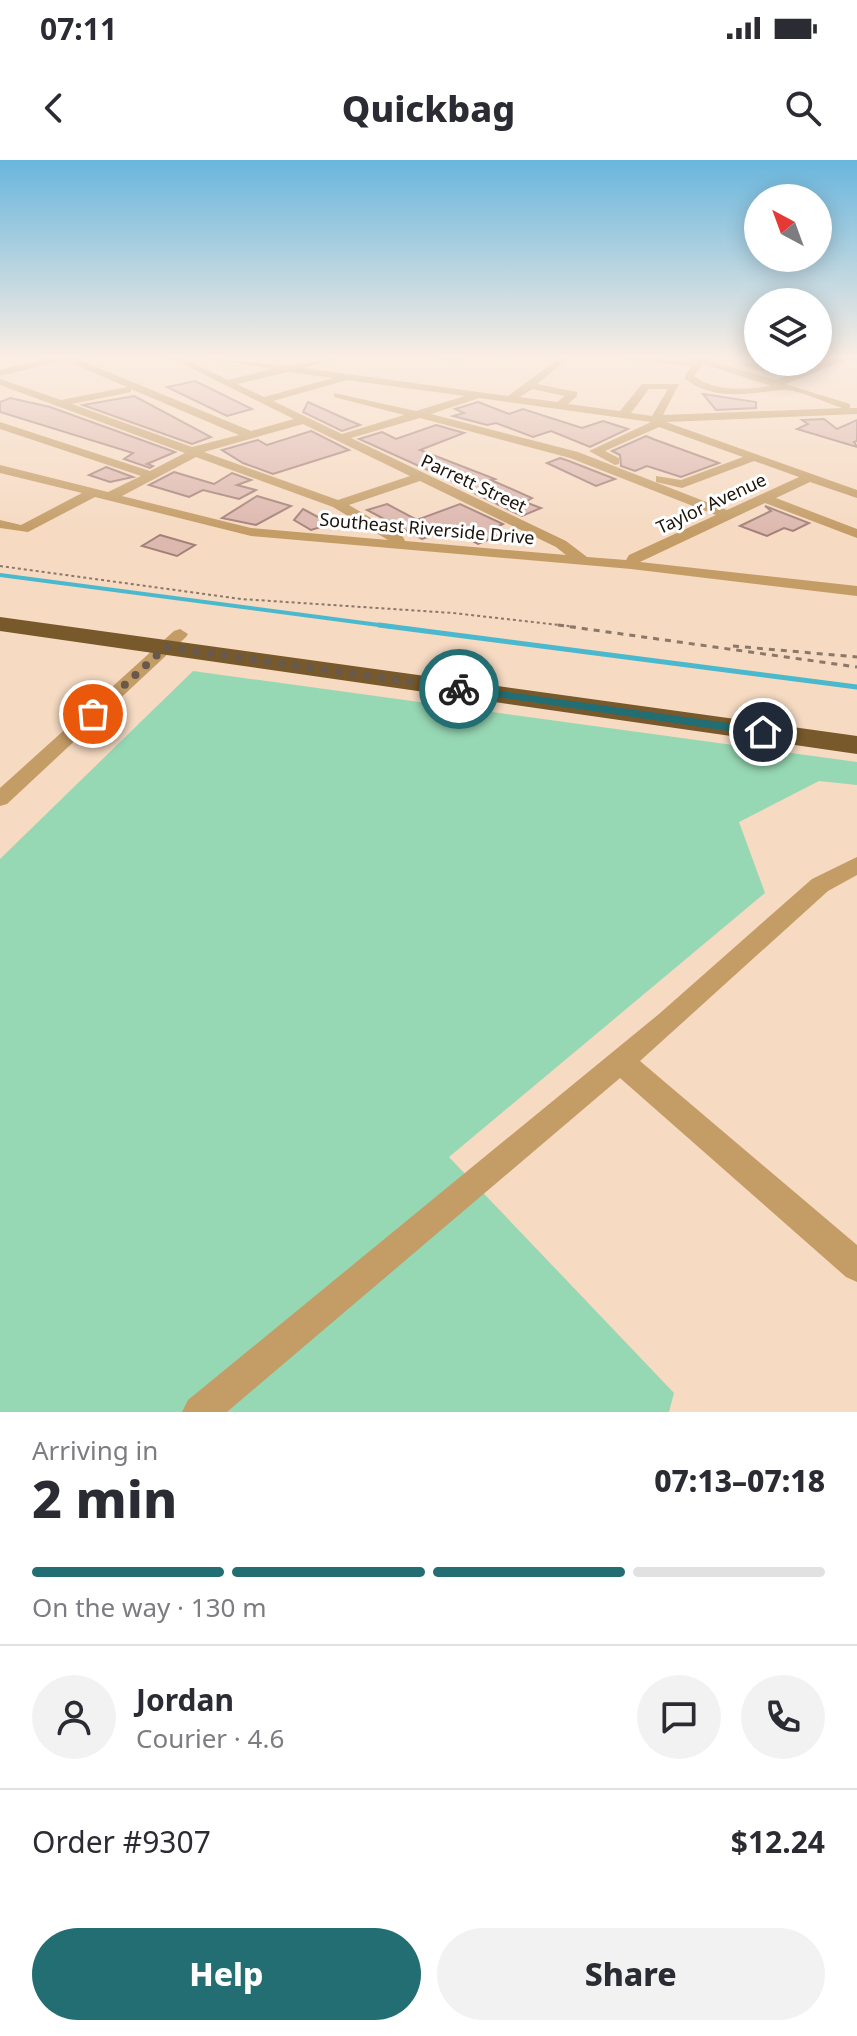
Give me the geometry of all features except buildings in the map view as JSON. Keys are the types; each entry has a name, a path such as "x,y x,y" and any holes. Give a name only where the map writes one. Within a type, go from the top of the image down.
{"highway":[{"path":"0,609 173,641 857,745"},
{"path":"0,624 173,641 857,728"}],"street":[{"path":"96,415 338,504 398,540 396,545"},
{"path":"204,415 250,435"},
{"name":"Parrett Street","path":"294,415 561,544 583,557 583,561"},
{"path":"340,438 413,415"},
{"path":"423,415 574,455 728,515"},
{"path":"626,415 656,420 748,415"},
{"path":"659,415 656,420 595,451 666,481 682,484 754,457"},
{"path":"109,497 195,452 304,420"},
{"path":"656,420 857,494"},
{"path":"0,425 151,475"},
{"name":"Southeast Riverside Drive","path":"0,469 251,532 631,565 857,591"},
{"path":"338,504 419,477"},
{"name":"Taylor Avenue","path":"631,565 634,558 810,477"},
{"path":"0,524 23,529 93,493"},
{"path":"765,498 857,534"},
{"path":"0,799 173,641"},
{"path":"200,1412 722,976 820,885 857,865"},
{"path":"620,1061 857,1266"}],"path":[{"path":"0,566 241,599 453,613 698,643 857,667"},
{"path":"698,643 857,657"}],"green space":[{"path":"193,671 857,762 857,785 819,781 739,822 765,893 449,1157 674,1393 669,1412 0,1412 0,859"}],"waterway":[{"path":"0,575 394,627"},
{"path":"379,625 857,687"}],"way so far":[{"path":"93,714 166,647 459,689"}],"route":[{"path":"459,689 763,732"}]}
